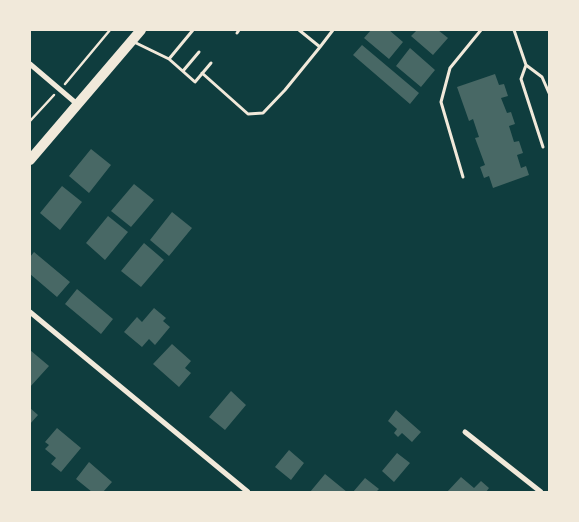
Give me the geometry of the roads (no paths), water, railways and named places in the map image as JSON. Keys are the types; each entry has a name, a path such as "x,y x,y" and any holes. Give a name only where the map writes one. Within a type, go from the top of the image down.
{"main road":[{"path":"30,160 141,30"}],"street":[{"path":"30,64 77,104"},
{"path":"30,312 248,492"},
{"path":"465,432 541,492"}],"lane":[{"path":"169,60 193,30"},
{"path":"299,30 320,47"},
{"path":"202,74 248,114 263,113 285,90 333,30"},
{"path":"463,177 441,102 450,68 481,30"},
{"path":"514,30 526,65 542,77 549,93"},
{"path":"131,41 169,60 195,82 210,63"},
{"path":"183,71 199,52"},
{"path":"526,65 522,79 543,147"}]}
